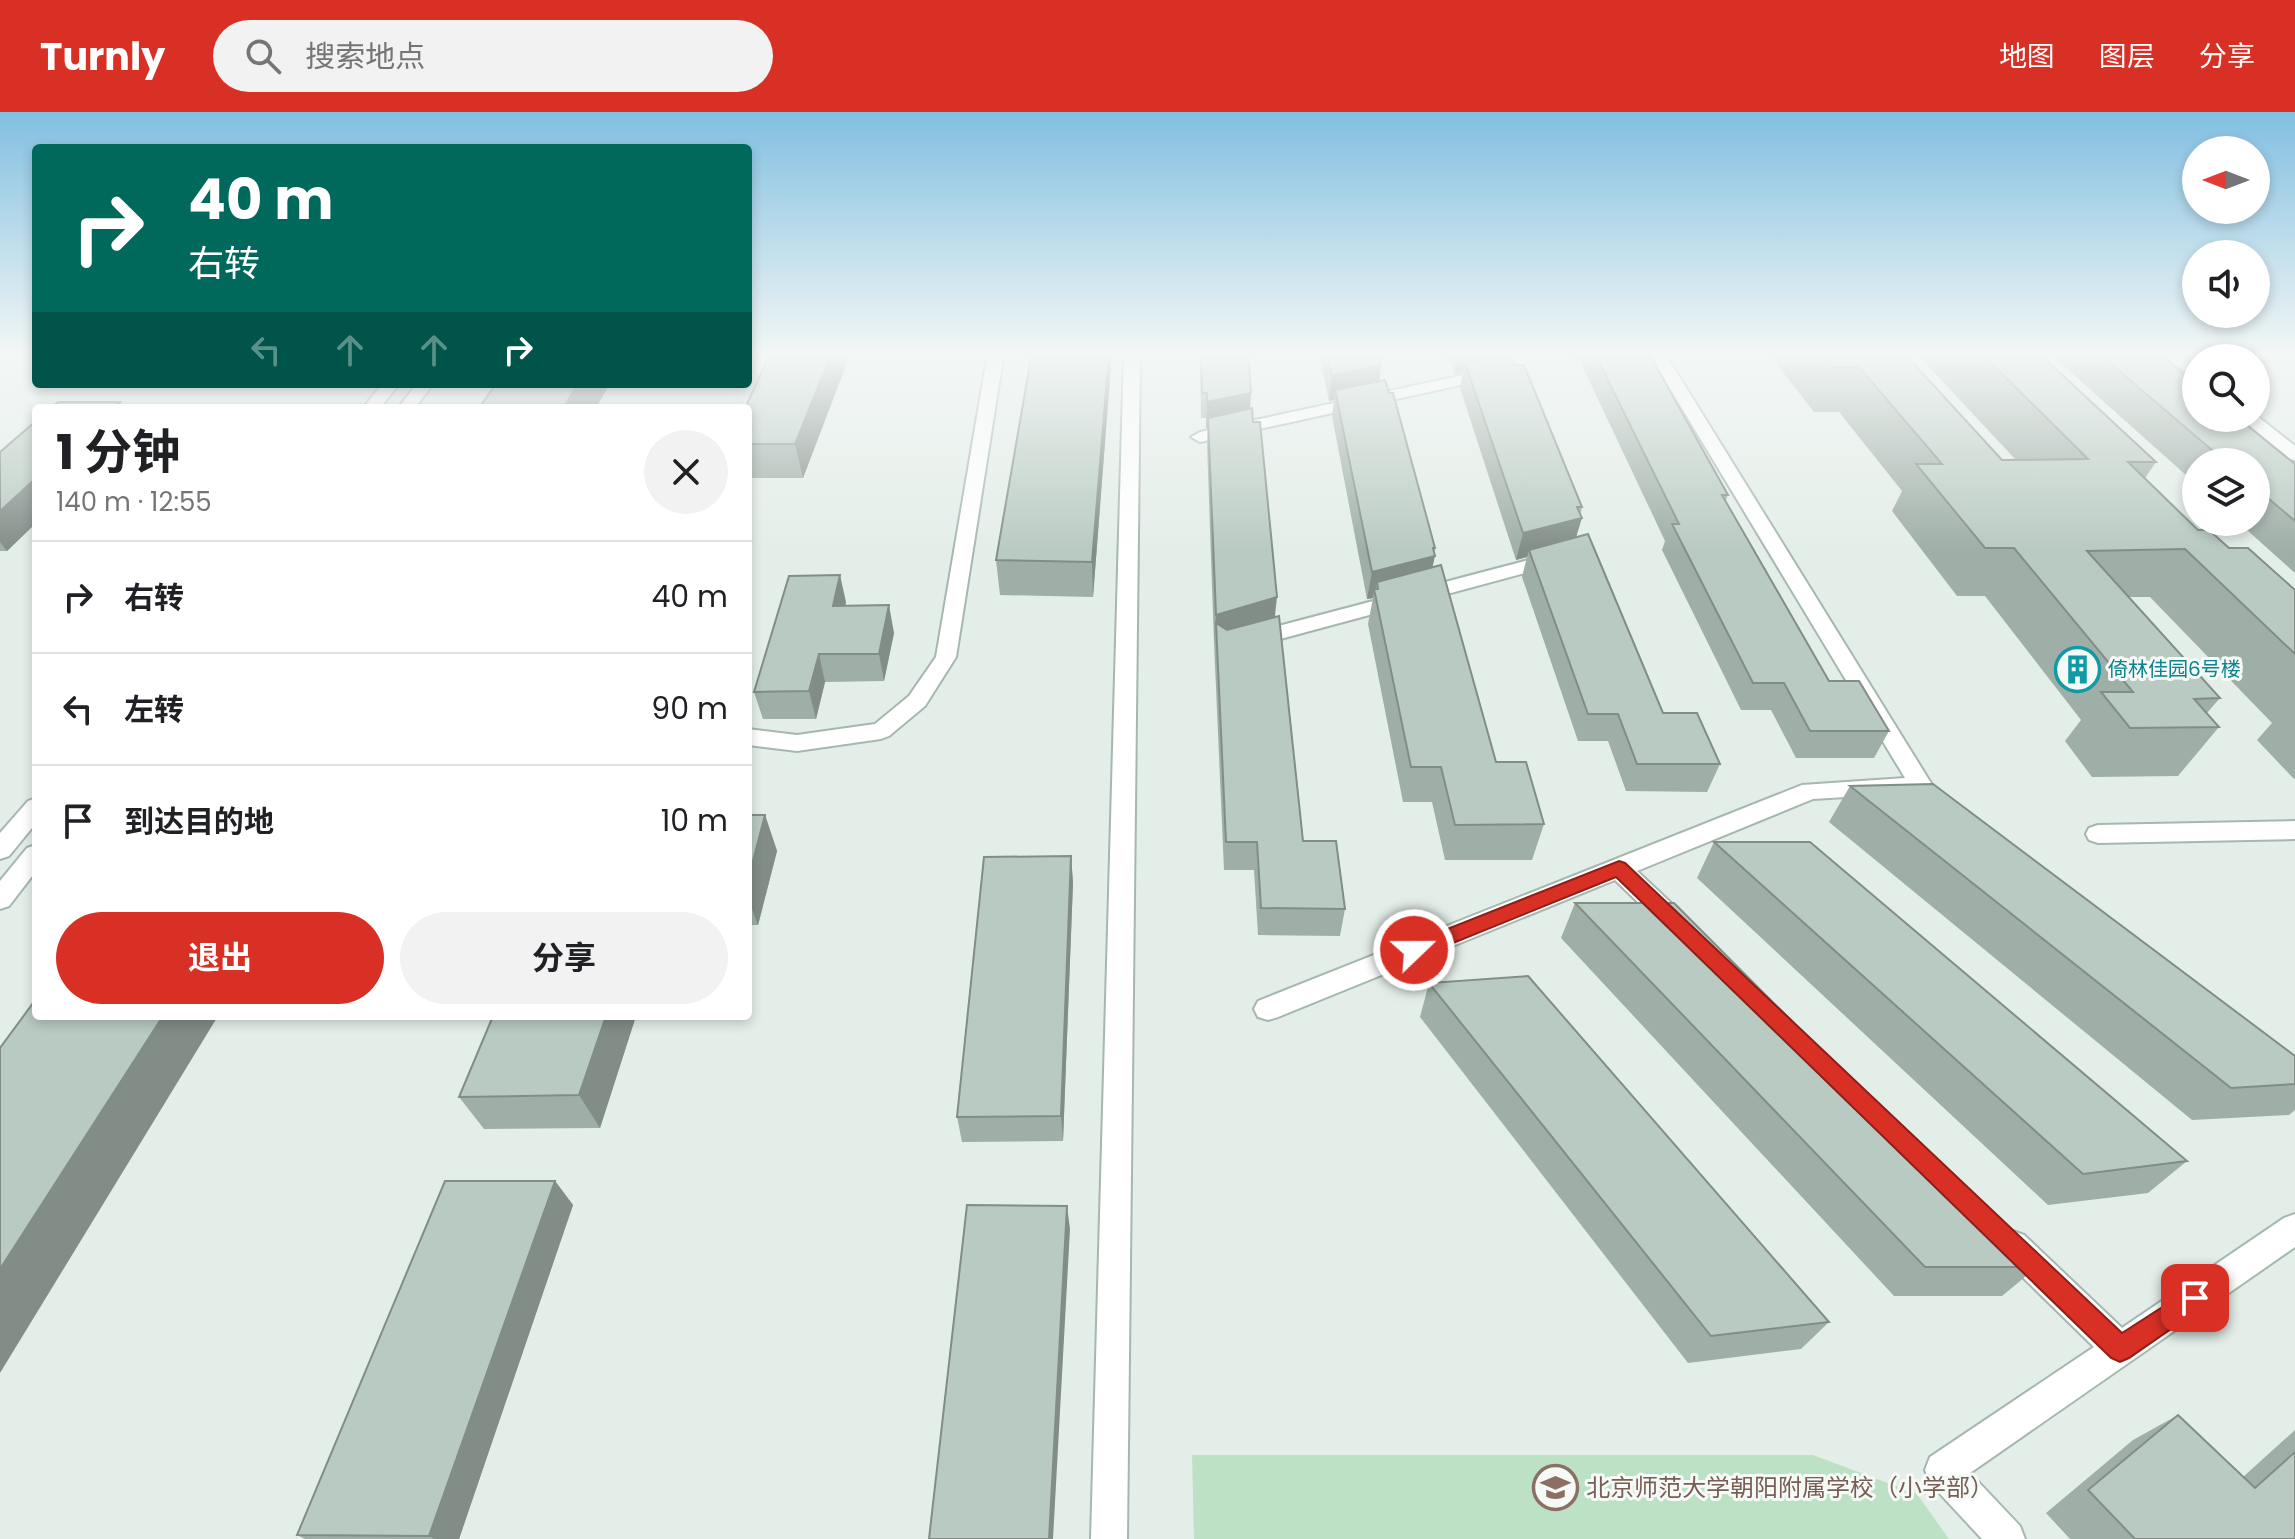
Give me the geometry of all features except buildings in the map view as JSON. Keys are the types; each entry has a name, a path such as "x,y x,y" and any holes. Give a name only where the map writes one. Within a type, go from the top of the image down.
{"street":[{"path":"752,737 797,743 881,731 917,701 946,657 985,419"},
{"path":"1109,1539 1131,419"},
{"path":"1200,437 1285,419"},
{"path":"1268,1009 1810,791 1921,786 1697,419"},
{"path":"2266,432 2295,455"},
{"path":"1225,647 1576,553"},
{"path":"0,850 32,812"},
{"path":"2098,834 2295,830"},
{"path":"0,899 32,859"},
{"path":"1619,868 1699,945"},
{"path":"1995,1229 2120,1349"},
{"path":"2007,1539 1943,1470 2295,1229"}],"green space":[{"name":"北京师范大学朝阳附属学校（小学部）","path":"1192,1455 1813,1455 1917,1494 1949,1539 1194,1539"}],"place":[{"name":"倚林佳园6号楼","path":"2077,669"},
{"name":"北京师范大学朝阳附属学校（小学部）","path":"1555,1488"}],"route":[{"path":"1414,950 1619,868 2120,1349 2195,1298"}]}
